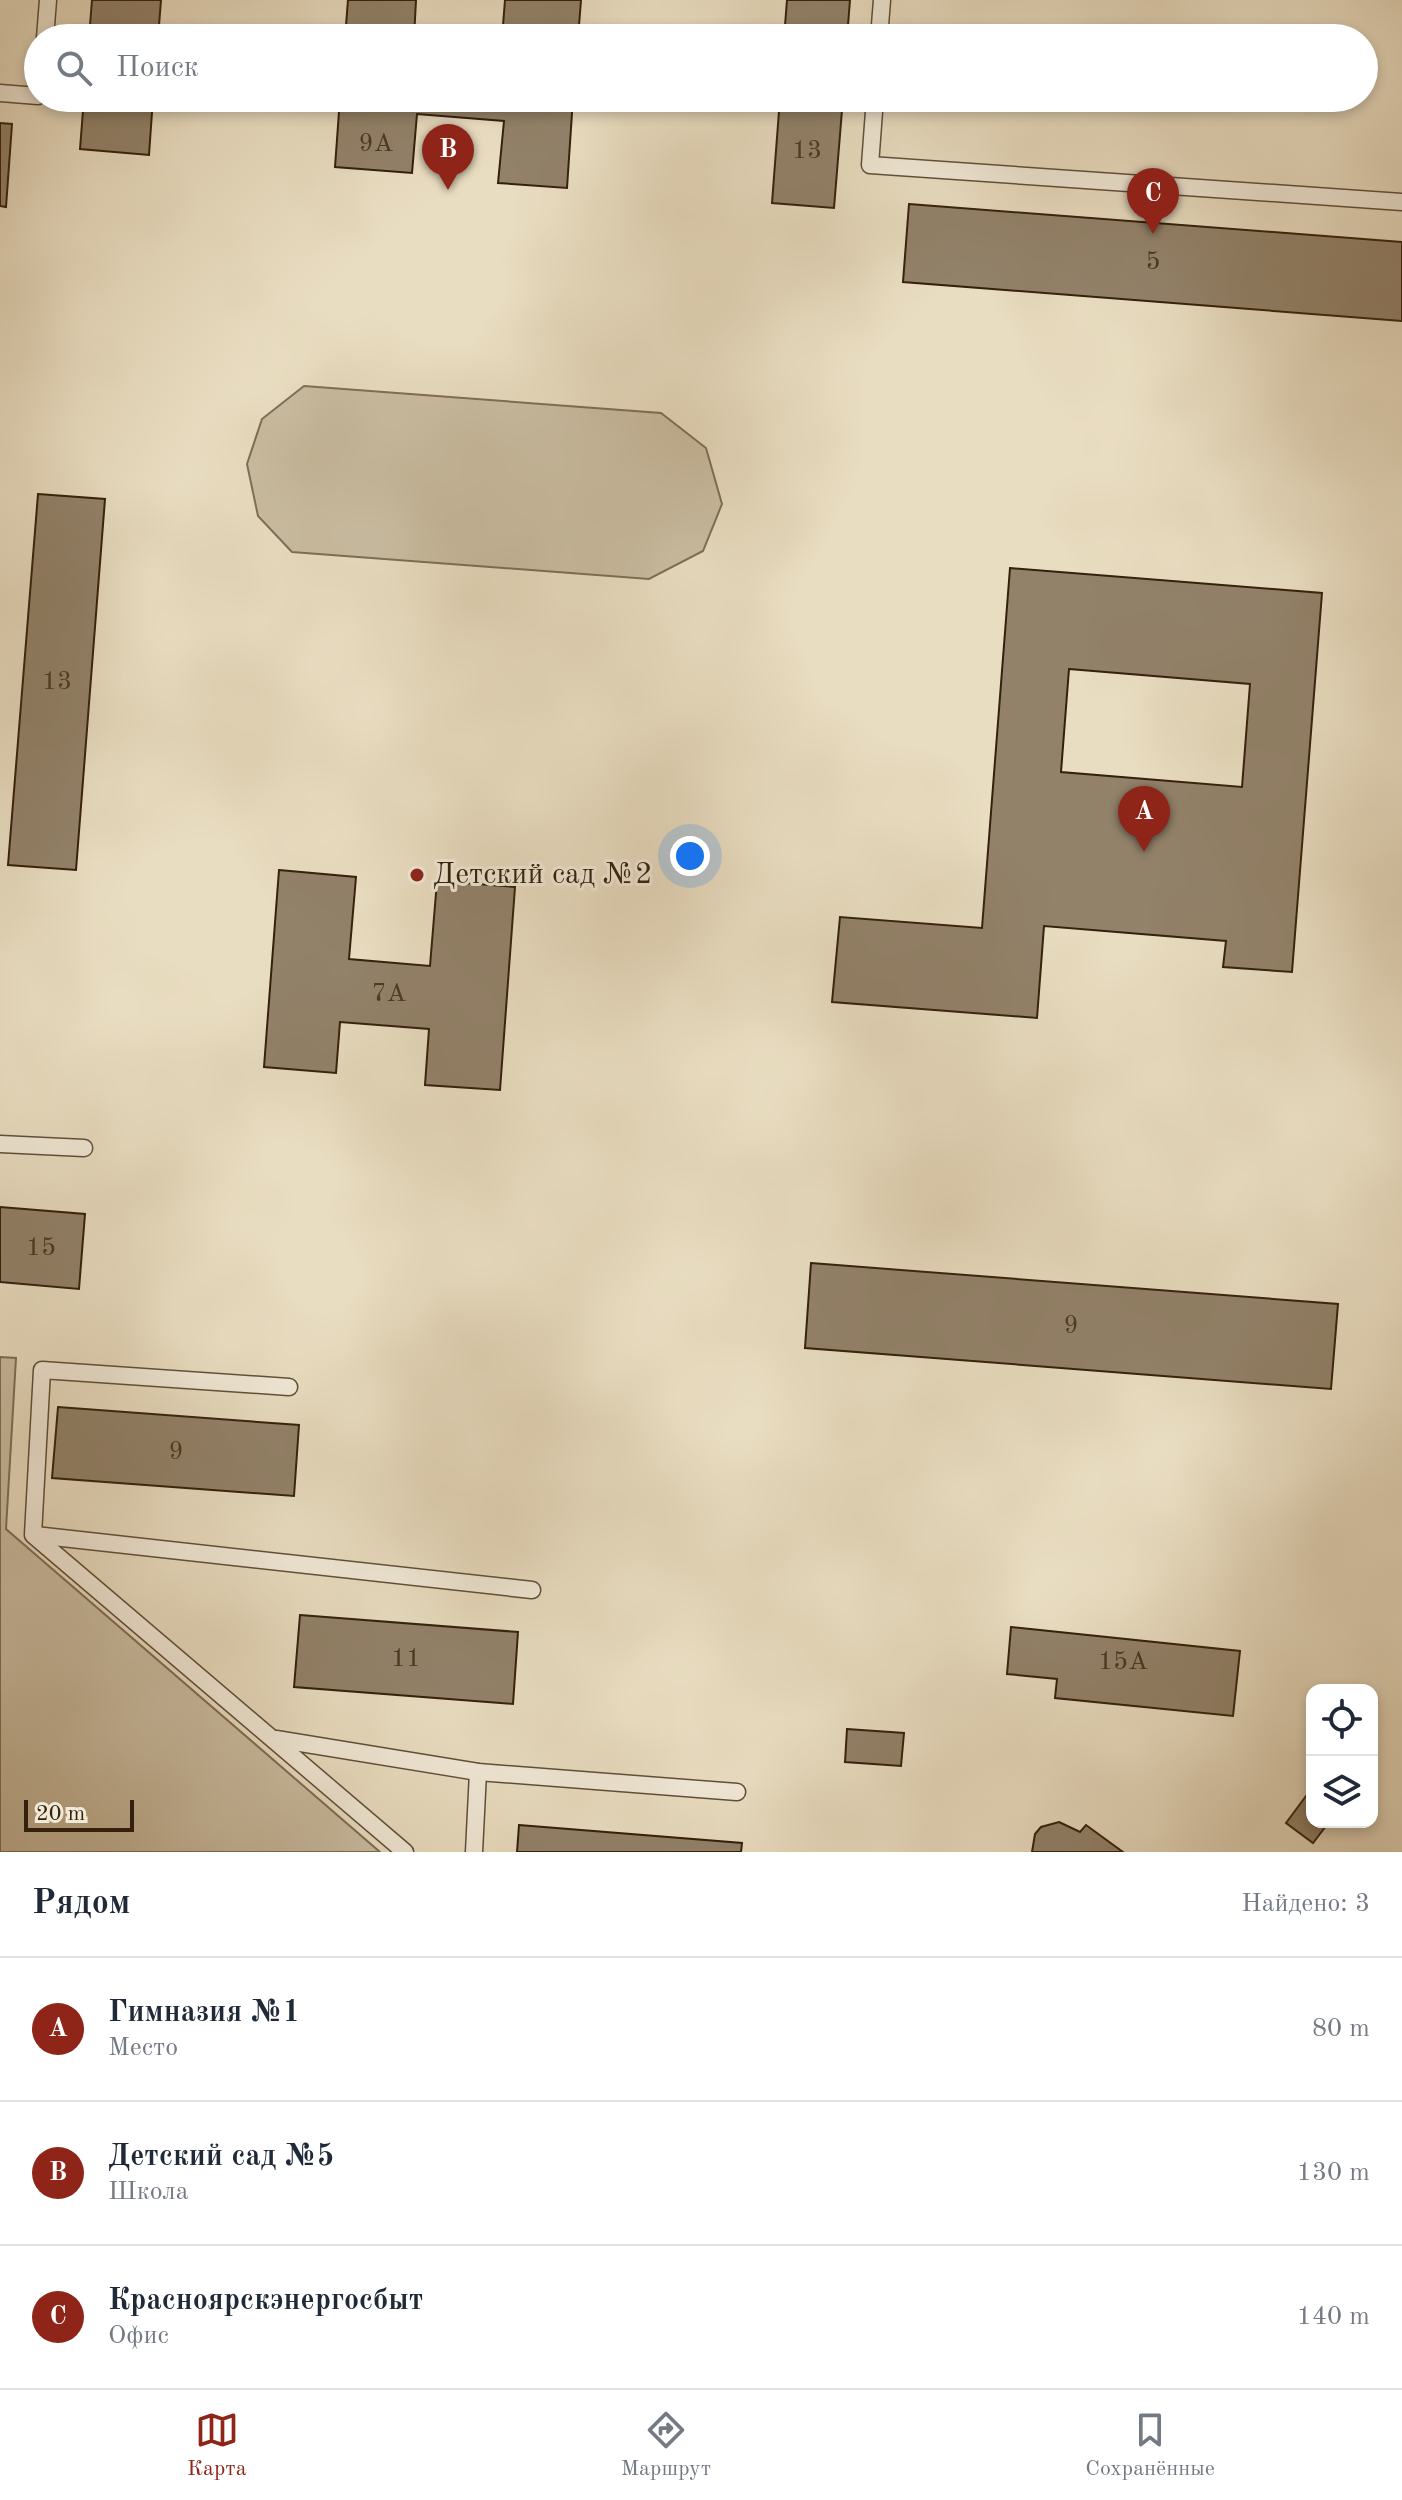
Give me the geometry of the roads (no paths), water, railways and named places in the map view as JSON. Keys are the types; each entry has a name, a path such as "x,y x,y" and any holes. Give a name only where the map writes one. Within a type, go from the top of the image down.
{"lane":[{"path":"46,24 48,0"},
{"path":"880,24 882,0"},
{"path":"0,93 24,95"},
{"path":"874,112 870,165 1402,202"},
{"path":"0,1144 84,1148"},
{"path":"33,1535 42,1370 289,1387"},
{"path":"33,1535 532,1590"},
{"path":"33,1535 275,1738 405,1852"},
{"path":"275,1738 478,1772 737,1792"},
{"path":"474,1852 478,1772"}],"place":[{"name":"Детский сад №5","path":"448,190"},
{"name":"Красноярскэнергосбыт","path":"1153,234"},
{"name":"Гимназия №1","path":"1144,852"},
{"name":"Детский сад №2","path":"417,875"}]}
